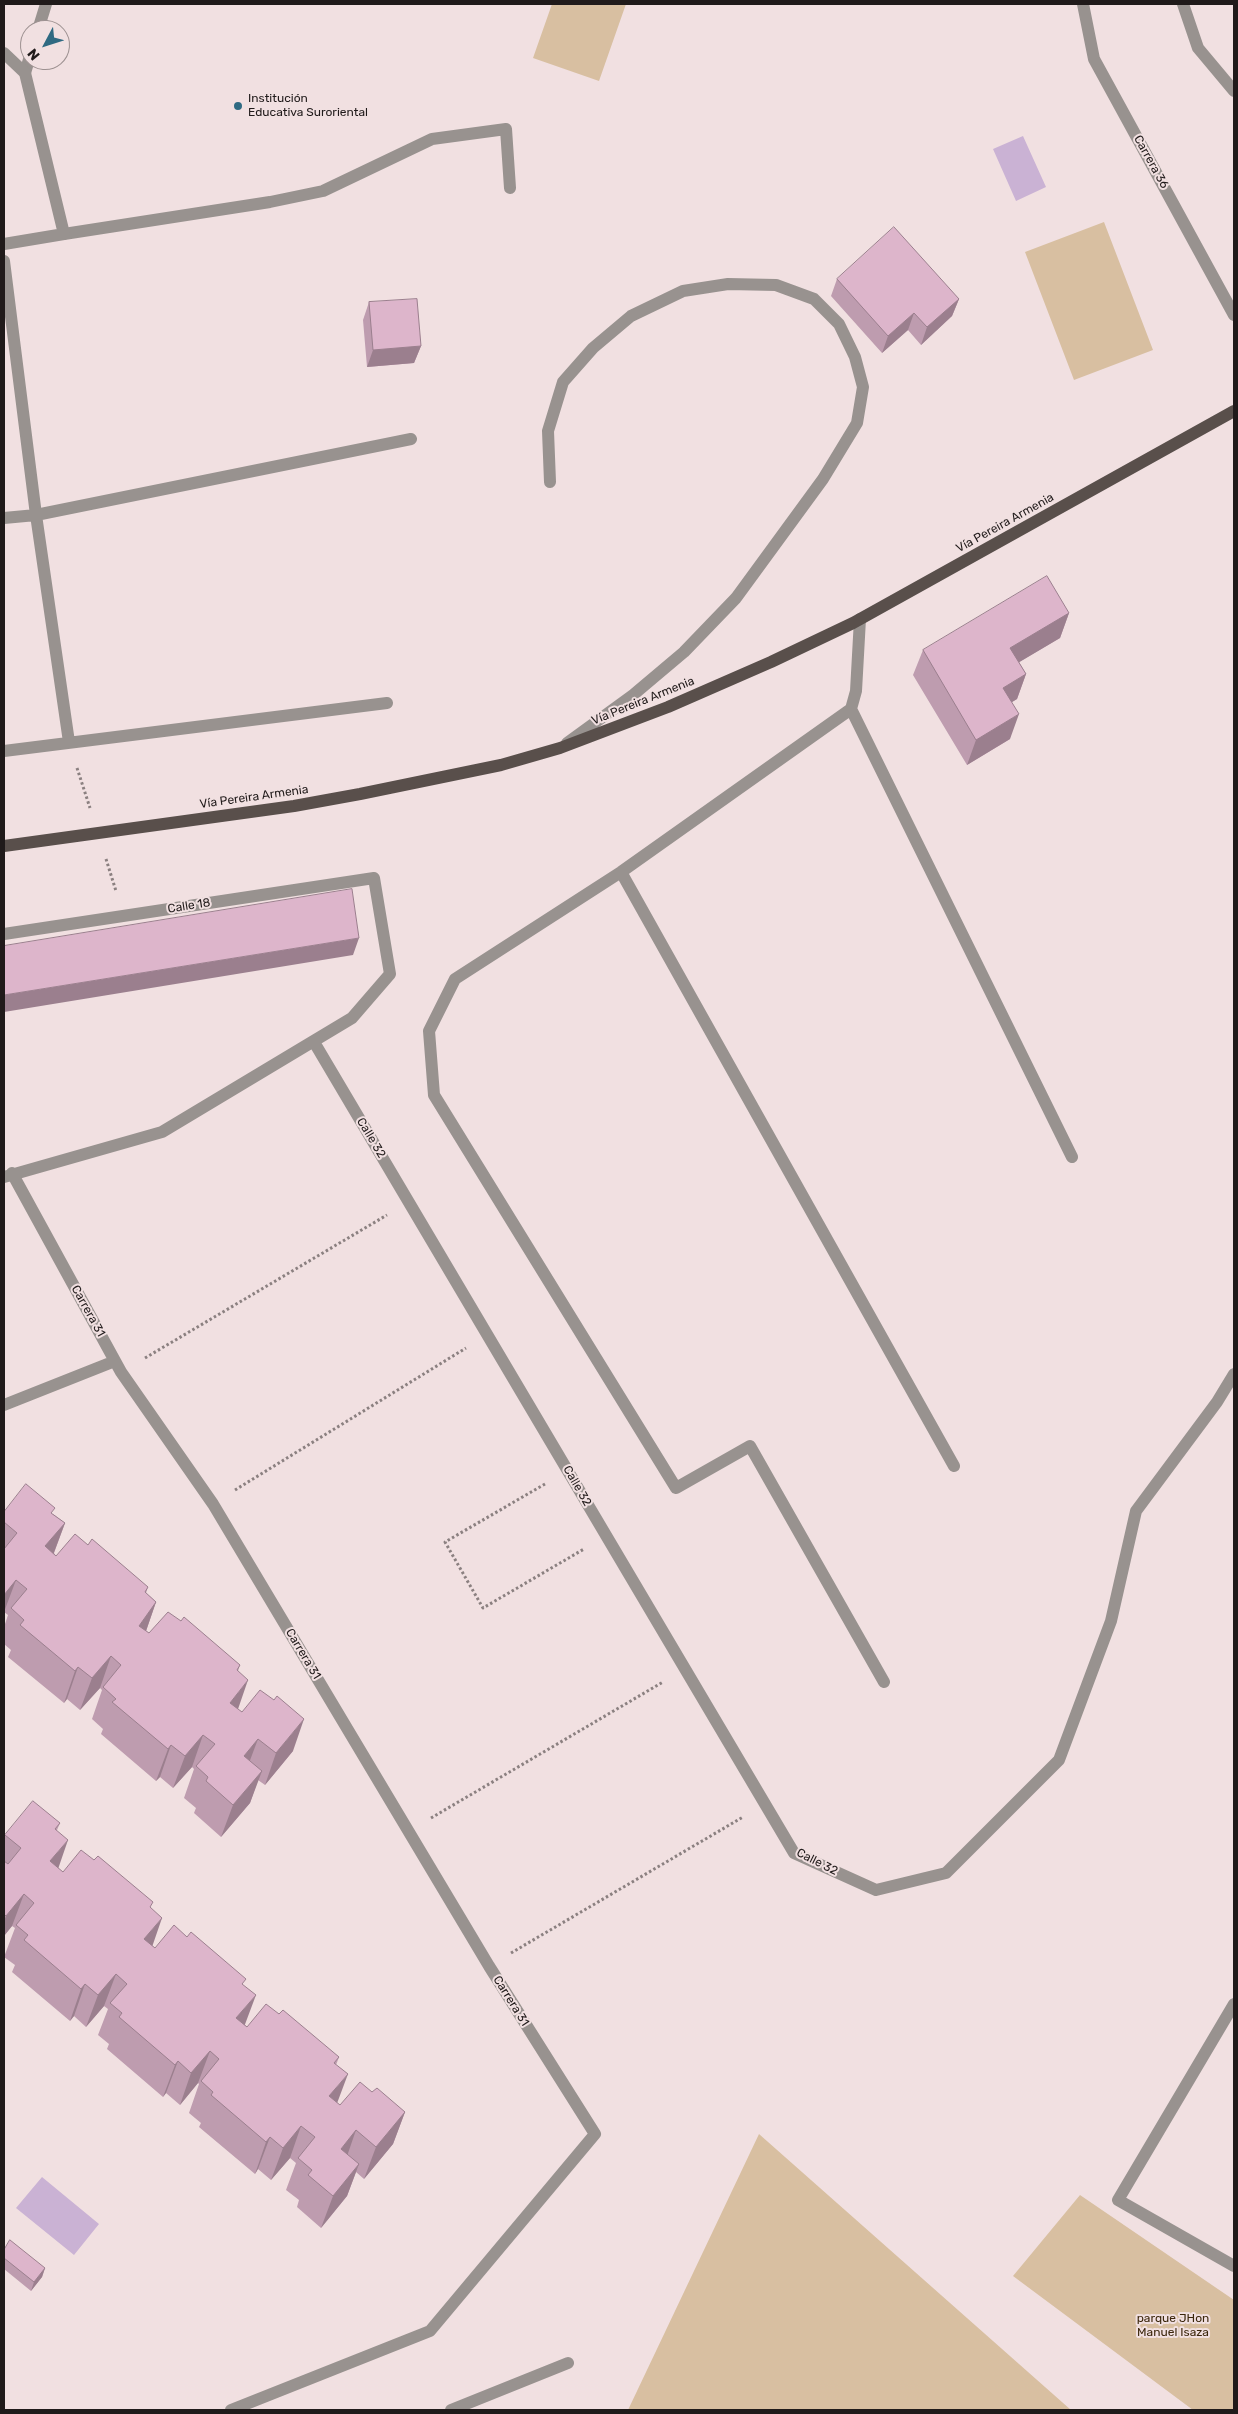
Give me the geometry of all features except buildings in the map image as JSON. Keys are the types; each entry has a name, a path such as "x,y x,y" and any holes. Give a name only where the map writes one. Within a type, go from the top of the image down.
{"main road":[{"name":"Vía Pereira Armenia","path":"4,846 294,806 501,765 560,748 668,707 771,662 860,619 1234,411"}],"street":[{"path":"41,20 46,4"},
{"name":"Carrera 36","path":"1082,4 1094,59 1234,315"},
{"path":"1183,4 1198,48 1234,91"},
{"path":"4,53 25,73"},
{"path":"26,70 25,73 64,234"},
{"path":"4,244 270,202 323,191 432,139 506,129 510,188"},
{"path":"4,261 36,515 69,742"},
{"path":"550,482 548,431 563,382 593,348 631,316 683,291 728,284 776,286 814,299 839,324 855,356 863,386 857,423 823,480 736,598 684,652 633,695 560,748"},
{"path":"4,518 36,515 411,439"},
{"path":"860,619 856,690 850,709 621,872 455,979 429,1031 434,1095 676,1488 750,1446 884,1682"},
{"path":"4,751 387,703"},
{"path":"850,709 1072,1157"},
{"path":"621,872 954,1466"},
{"name":"Calle 18","path":"4,934 374,878 390,974 352,1018 314,1042"},
{"path":"8,1175 162,1132 314,1042"},
{"name":"Calle 32","path":"314,1042 794,1853 876,1890 946,1873 1059,1760 1111,1621 1136,1511 1217,1402 1234,1374"},
{"name":"Carrera 31","path":"8,1175 118,1367 213,1504 489,1966 595,2134 430,2331 240,2409"},
{"path":"4,1405 118,1367"},
{"path":"1234,2004 1118,2200 1234,2266"},
{"path":"450,2410 568,2363"}],"path":[{"path":"118,1367 409,1202"},
{"path":"213,1504 488,1335"},
{"path":"568,1470 445,1542 482,1608 606,1536"},
{"path":"409,1830 685,1669"},
{"path":"489,1966 765,1804"}],"green space":[{"path":"552,4 626,4 599,81 533,58"},
{"path":"1104,222 1153,350 1074,380 1025,252"},
{"path":"759,2134 1071,2410 628,2410"},
{"name":"parque JHon Manuel Isaza","path":"1080,2195 1234,2300 1234,2410 1193,2410 1013,2276"}],"shaded area":[{"path":"1023,136 1046,187 1016,201 993,149"},
{"path":"42,2177 99,2224 74,2255 16,2208"}],"place":[{"name":"Institución Educativa Suroriental","path":"238,106"}]}
